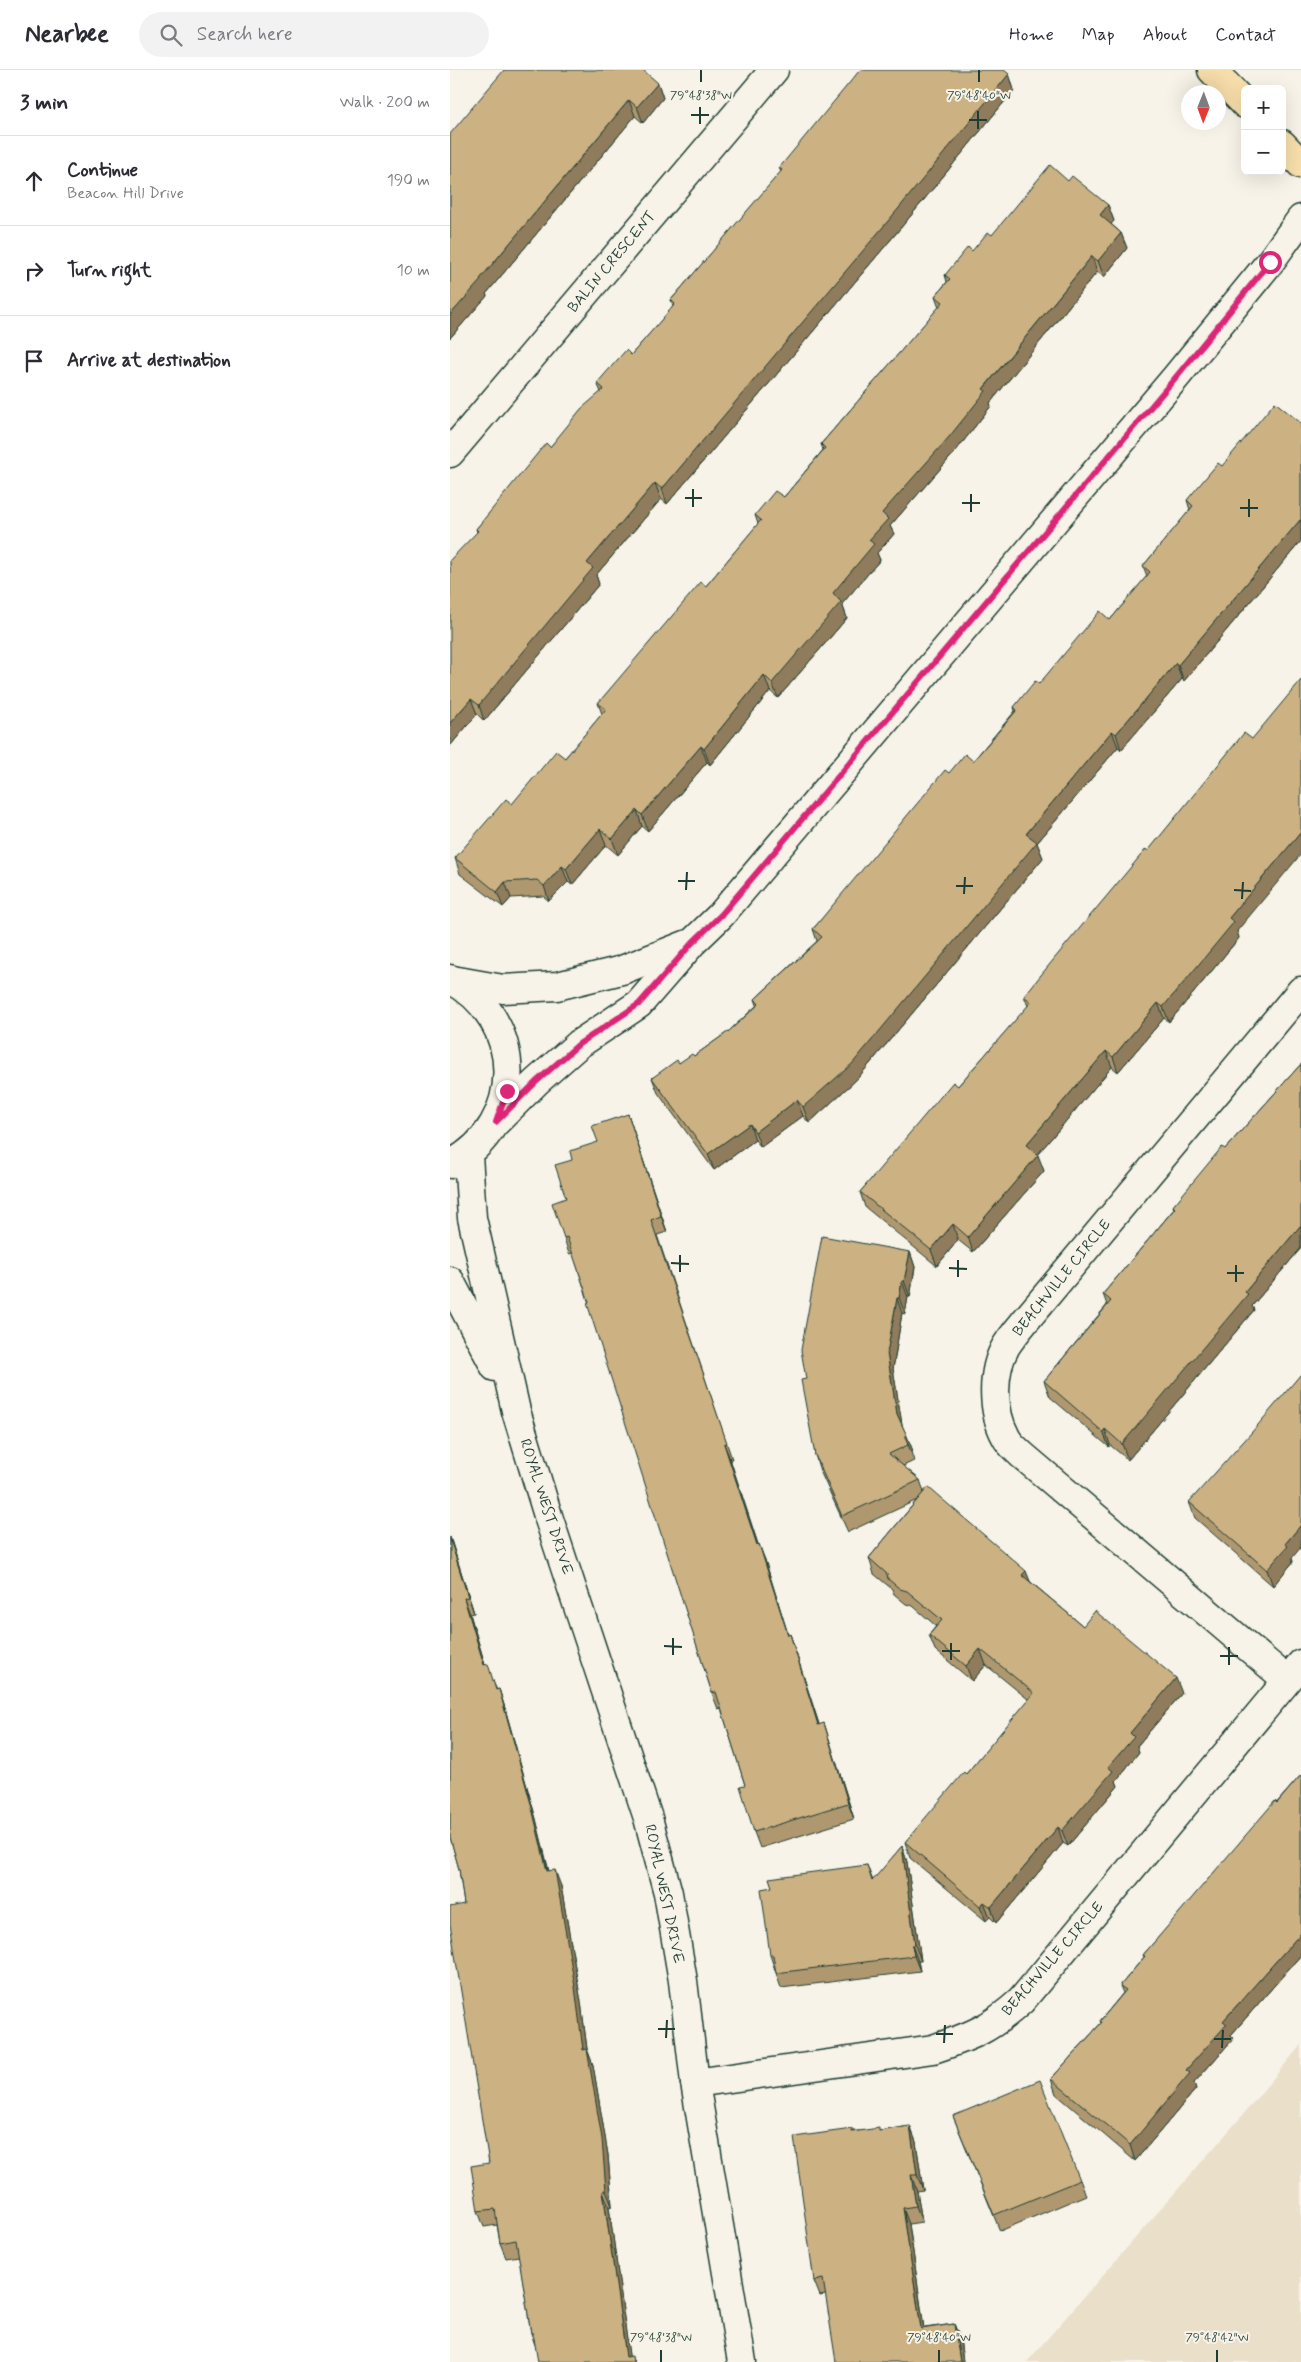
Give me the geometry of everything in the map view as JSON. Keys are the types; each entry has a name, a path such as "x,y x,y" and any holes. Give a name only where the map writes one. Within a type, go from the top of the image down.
{"main road":[{"path":"1212,70 1241,100"},
{"path":"1286,148 1301,164"}],"street":[{"name":"BALIN CRESCENT","path":"450,453 774,70"},
{"path":"459,1160 484,1140 496,1122 536,1082 579,1044 639,1004 692,943 721,915 1170,384 1270,262 1301,219"},
{"path":"451,980 503,989 557,986 622,970 692,943"},
{"path":"451,980 479,999 498,1026 508,1058 507,1091 496,1122"},
{"name":"BEACHVILLE CIRCLE","path":"695,2083 933,2049 970,2037 998,2021 1020,2001 1294,1672 1022,1455 1007,1439 1000,1423 996,1387 998,1367 1005,1348 1030,1315 1301,991"},
{"name":"ROYAL WEST DRIVE","path":"459,1160 516,1411 549,1519 651,1827 668,1893 683,1982 695,2083 742,2362"},
{"name":"ROYAL WEST DRIVE","path":"450,1281 516,1411"}],"shaded area":[{"path":"1301,2045 1301,2362 1027,2362 1241,2117"}],"building":[{"path":"504,70 643,70 658,83 637,107 629,100 450,315 450,134"},
{"path":"860,70 1004,70 1009,74 899,208 662,489 655,483 587,563 593,568 479,705 471,699 450,723 450,560 478,531 476,529 546,443 550,447 581,409 604,389 597,383 626,350 631,355 675,304 671,300 782,170 779,168"},
{"path":"1050,165 1068,181 1072,176 1108,205 1100,215 1121,233 1098,261 1092,256 983,389 986,391 949,437 882,513 888,519 869,540 874,544 833,593 841,602 772,683 764,675 704,749 701,746 642,815 637,810 612,839 600,829 566,869 562,866 544,886 537,880 505,882 497,892 455,858 506,799 512,804 556,751 565,758 606,709 598,703 701,582 706,586 761,520 755,515 775,491 784,497 825,448 821,444 943,302 935,296 950,279 945,275 968,247 972,251 988,232 992,235"},
{"path":"1275,402 1301,423 1301,521 1178,665 1176,663 1116,734 1112,731 1026,834 1037,842 852,1064 803,1107 797,1100 755,1132 750,1124 708,1154 652,1078 677,1060 679,1063 692,1054 694,1056 729,1031 759,1004 755,999 822,937 813,929 945,770 949,773 965,754 973,761 1017,710 1014,707 1035,681 1039,684 1100,611 1110,620 1150,572 1143,566 1193,506 1187,500 1218,463 1222,466"},
{"path":"1301,680 1301,832 1229,918 1234,922 1163,1007 1158,1003 1113,1057 1106,1051 1026,1145 1038,1155 968,1237 953,1224 931,1250 860,1192 953,1082 958,1086 1031,1002 1024,996 1146,849 1148,851 1244,733 1252,739"},
{"path":"1301,1064 1301,1225 1245,1292 1248,1294 1122,1444 1105,1429 1103,1432 1044,1381 1111,1301 1103,1294 1175,1208 1173,1206 1222,1147 1225,1149"},
{"path":"628,1114 661,1216 651,1220 727,1443 724,1444 757,1545 759,1544 788,1635 790,1634 818,1725 824,1723 848,1803 754,1832 740,1786 745,1785 716,1692 712,1693 587,1303 589,1302 567,1237 564,1238 552,1203 566,1198 555,1165 572,1160 570,1151 598,1142 592,1126"},
{"path":"822,1236 910,1252 904,1281 902,1281 899,1298 897,1298 887,1353 897,1414 907,1436 905,1437 908,1445 889,1454 920,1480 842,1516 815,1455 801,1380 806,1379 801,1350"},
{"path":"1301,1374 1301,1525 1285,1544 1288,1546 1267,1570 1189,1502"},
{"path":"928,1487 1026,1571 1022,1575 1083,1626 1095,1611 1176,1678 1130,1733 1134,1737 1108,1767 1113,1771 1062,1831 1058,1827 991,1907 984,1902 980,1906 905,1842 964,1772 966,1774 1034,1693 980,1649 966,1666 929,1635 942,1620 907,1591 900,1589 888,1579 887,1574 869,1558"},
{"path":"450,1539 468,1597 464,1598 484,1665 488,1664 496,1690 499,1689 531,1804 547,1871 555,1870 575,1987 583,2050 587,2049 602,2139 606,2191 603,2191 626,2357 632,2356 633,2362 538,2362 533,2333 531,2333 516,2240 500,2243 495,2209 478,2211 471,2166 489,2163 450,1924 450,1907 464,1904 459,1869 450,1837"},
{"path":"1301,1775 1301,1933 1223,2021 1227,2024 1186,2070 1190,2073 1130,2145 1051,2079 1102,2022 1100,2021 1126,1990 1120,1986 1145,1956 1143,1955 1275,1801 1277,1803"},
{"path":"902,1846 915,1945 912,1945 914,1956 776,1973 773,1955 770,1955 761,1889 772,1887 769,1878 867,1865 872,1881"},
{"path":"1040,2080 1080,2180 994,2215 953,2116"},
{"path":"910,2126 917,2175 911,2175 916,2206 903,2208 921,2329 954,2324 960,2362 836,2362 823,2279 814,2281 794,2137 852,2129 852,2132 879,2128 879,2131"}],"route":[{"path":"507,1091 496,1122 536,1082 579,1044 639,1004 692,943 721,915 889,714 1176,377 1270,262"}]}
